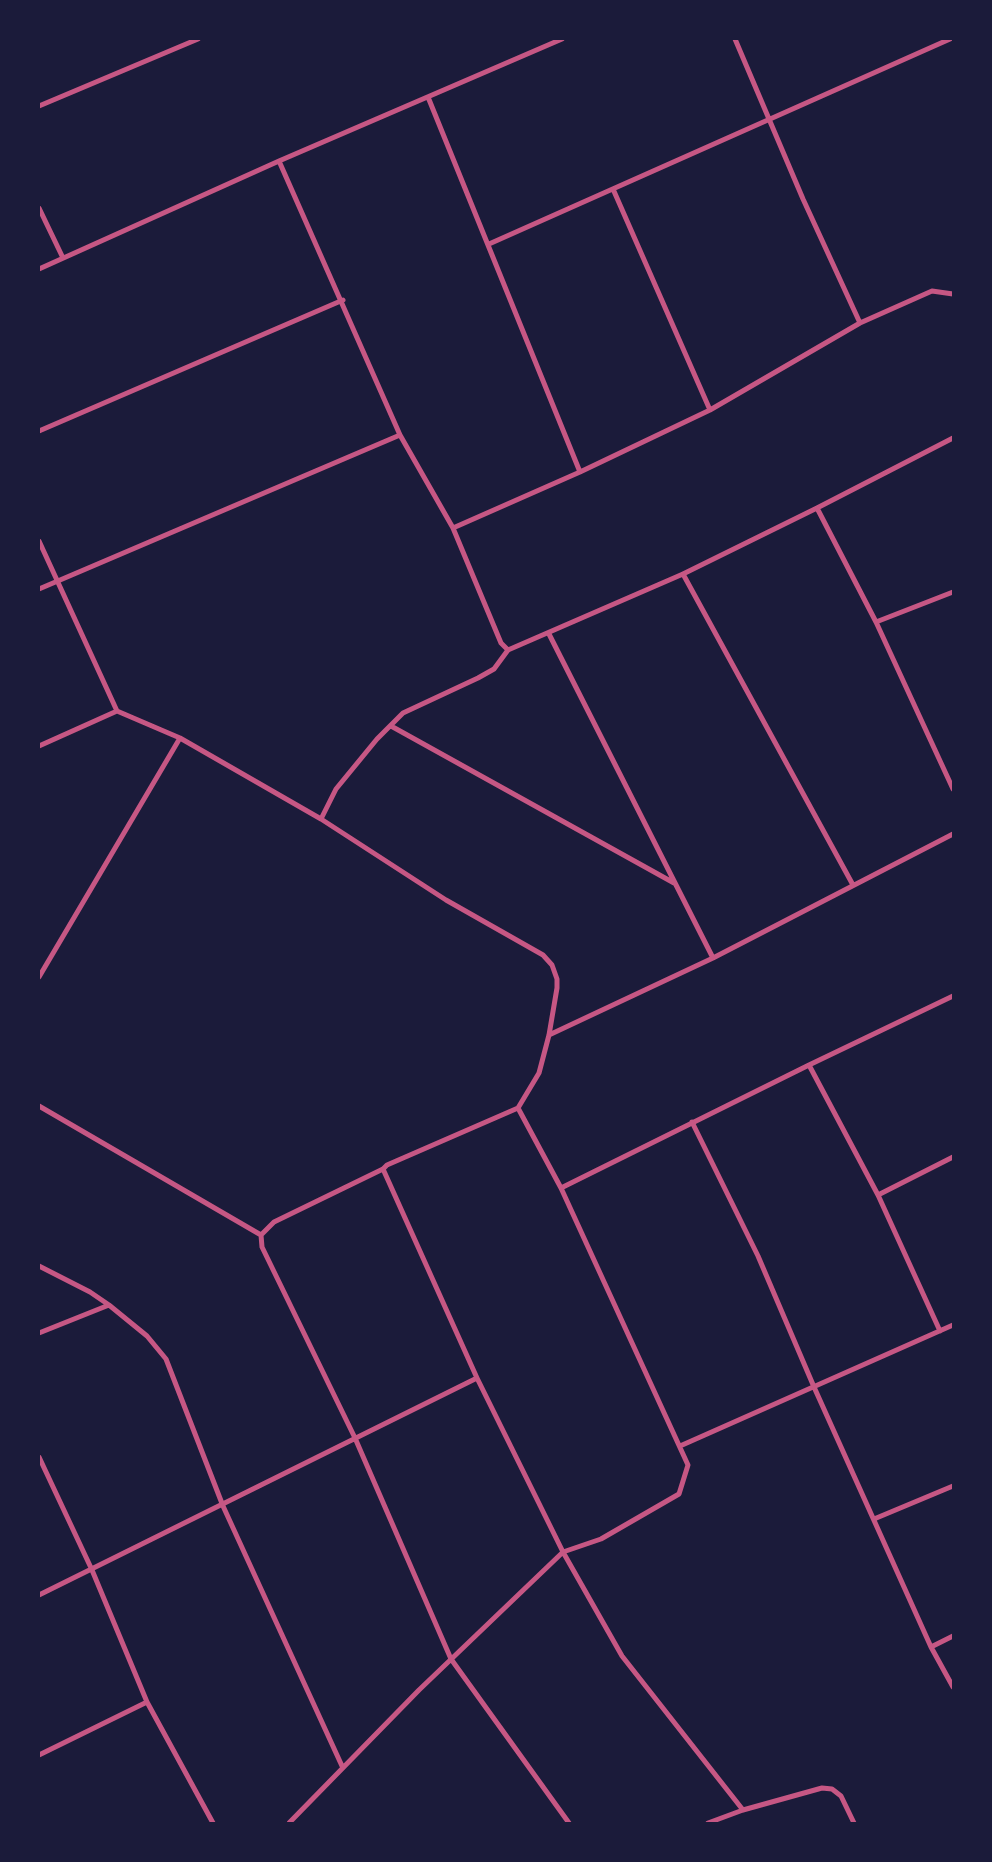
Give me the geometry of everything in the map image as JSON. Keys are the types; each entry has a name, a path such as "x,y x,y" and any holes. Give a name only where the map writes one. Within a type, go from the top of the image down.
{"street":[{"path":"39,106 198,39"},
{"path":"39,269 280,161 562,39"},
{"path":"735,39 803,199 860,323"},
{"path":"489,244 950,39"},
{"path":"428,97 580,472"},
{"path":"280,161 400,435 453,528 501,643 508,650"},
{"path":"614,189 710,410"},
{"path":"39,208 63,258"},
{"path":"453,528 580,472 710,410 860,323 932,291 953,294"},
{"path":"39,431 342,300"},
{"path":"39,589 400,435"},
{"path":"321,820 336,789 403,713 494,669 508,650 549,634 683,574 953,438"},
{"path":"817,508 876,622 953,789"},
{"path":"39,541 116,711 180,738 321,820 446,900 543,955 552,965 557,979 549,1035 539,1073 518,1108 387,1165 383,1169 274,1222 261,1235 262,1247 355,1438 452,1659 569,1823"},
{"path":"683,574 853,885"},
{"path":"876,622 953,592"},
{"path":"549,634 713,958"},
{"path":"39,746 116,711"},
{"path":"391,726 675,884"},
{"path":"39,976 180,738"},
{"path":"549,1035 713,958 953,834"},
{"path":"561,1188 692,1122 953,996"},
{"path":"809,1065 878,1195 940,1331"},
{"path":"39,1106 261,1235"},
{"path":"289,1823 342,1766 563,1552 601,1539 679,1494 688,1465 561,1188 518,1108"},
{"path":"692,1122 758,1256 814,1387 931,1647 953,1687"},
{"path":"878,1195 953,1158"},
{"path":"383,1169 476,1378 563,1552 622,1656 743,1810"},
{"path":"39,1266 90,1292 109,1305 147,1336 166,1359 223,1506 342,1766"},
{"path":"39,1333 109,1305"},
{"path":"680,1446 953,1325"},
{"path":"39,1595 223,1506 476,1378"},
{"path":"39,1457 92,1570 147,1702 213,1823"},
{"path":"874,1519 953,1486"},
{"path":"931,1647 953,1636"},
{"path":"39,1755 147,1702"},
{"path":"708,1823 743,1810 822,1788 832,1789 841,1796 854,1823"}]}
